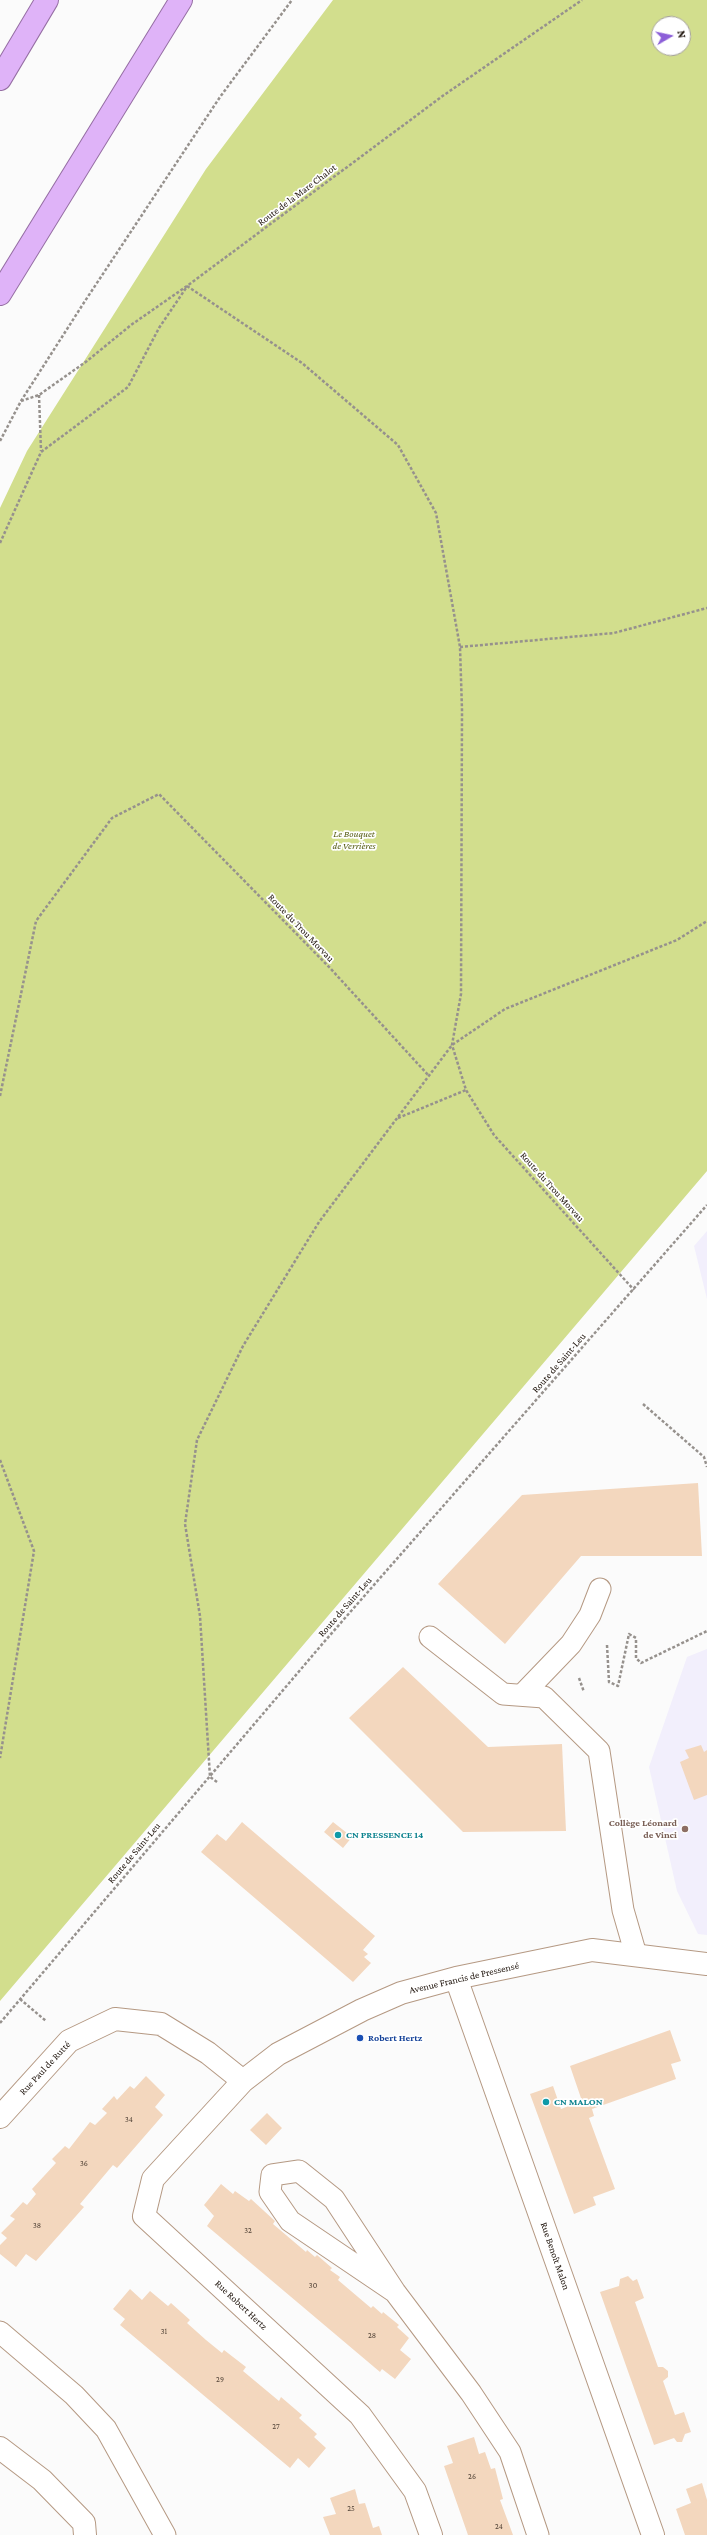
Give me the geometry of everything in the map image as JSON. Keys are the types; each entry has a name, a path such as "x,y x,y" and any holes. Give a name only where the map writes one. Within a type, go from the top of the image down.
{"highway":[{"path":"0,79 47,0"},
{"path":"0,294 180,0"}],"street":[{"name":"Avenue Francis de Pressensé","path":"243,2081 278,2054 362,2010 401,1993 456,1978 592,1950 707,1964"},
{"name":"Rue Benoît Malon","path":"456,1978 653,2535"},
{"name":"Rue Paul de Rutté","path":"0,2117 69,2041 115,2019 161,2024 208,2053 243,2081"},
{"name":"Rue Robert Hertz","path":"243,2081 153,2179 144,2216 360,2415 415,2491 431,2535"},
{"path":"0,2448 42,2480 84,2523 85,2535"}],"lane":[{"path":"522,1695 571,1644 590,1615 600,1589"},
{"path":"430,1637 503,1694 544,1697 600,1751 623,1910 636,1955"},
{"path":"395,2292 290,2221 270,2192 272,2175 299,2171 334,2199 395,2292 471,2393 510,2452 538,2535"},
{"path":"0,2332 74,2395 106,2429 165,2535"}],"path":[{"path":"0,441 21,401 220,97 292,0"},
{"name":"Route de la Mare Chalot","path":"21,401 39,395 87,362 131,325 187,286 444,95 582,0"},
{"path":"41,452 128,387 159,328 187,286 302,363 398,445 436,512 460,647 462,710 462,994 452,1045"},
{"path":"0,543 41,452 39,395"},
{"path":"460,647 614,633 707,608"},
{"name":"Route du Trou Morvau","path":"0,1096 36,922 112,818 159,794 330,968 429,1076"},
{"path":"217,1782 210,1777 200,1616 185,1524 198,1440 242,1346 311,1235 452,1045 505,1009 677,940 707,921"},
{"name":"Route du Trou Morvau","path":"452,1045 466,1090 494,1135 634,1290"},
{"path":"397,1118 466,1090"},
{"name":"Route de Saint-Leu","path":"0,2023 330,1636 707,1205"},
{"path":"643,1404 704,1457 707,1467"},
{"path":"0,1460 34,1551 0,1758"},
{"path":"590,1615 608,1630 609,1682 618,1686 629,1634 636,1638 636,1658 641,1662 707,1631"}],"shaded area":[{"path":"707,1231 707,1299 694,1246"},
{"name":"Collège Léonard de Vinci","path":"707,1649 707,1935 698,1934 677,1891 649,1767 687,1657"}],"green space":[{"name":"Le Bouquet de Verrières","path":"333,0 707,0 707,1171 0,2001 0,508 27,451 206,169"}],"building":[{"path":"698,1483 702,1556 581,1556 505,1644 438,1584 522,1495"},
{"path":"403,1667 488,1747 562,1744 566,1831 463,1832 349,1718"},
{"path":"701,1745 704,1752 707,1750 707,1795 694,1800 680,1762 689,1758 685,1750"},
{"path":"242,1822 375,1936 363,1950 368,1954 364,1957 371,1963 353,1982 201,1852 217,1834 226,1841"},
{"name":"CN PRESSENCE 14","path":"333,1822 352,1837 343,1848 324,1832"},
{"path":"670,2030 681,2061 671,2064 676,2079 592,2109 594,2116 589,2118 615,2189 593,2197 596,2205 574,2214 530,2094 553,2086 561,2109 582,2101 570,2066"},
{"path":"146,2076 165,2095 155,2107 163,2115 117,2168 113,2165 80,2204 84,2207 36,2261 26,2254 16,2267 0,2254 0,2245 7,2238 1,2233 15,2219 10,2216 23,2202 27,2205 36,2194 32,2189 56,2163 52,2159 65,2146 69,2149 90,2122 95,2125 107,2113 102,2109 114,2096 117,2100 130,2086 134,2089"},
{"path":"267,2113 282,2128 266,2145 250,2130"},
{"path":"221,2184 233,2194 235,2191 249,2201 251,2199 275,2221 273,2224 306,2252 307,2250 315,2257 317,2255 332,2268 330,2270 340,2277 338,2280 371,2308 373,2306 382,2314 383,2312 399,2325 397,2327 409,2338 400,2350 411,2359 395,2379 382,2369 380,2372 207,2226 214,2216 204,2205"},
{"path":"628,2276 633,2281 637,2279 644,2298 635,2302 658,2367 663,2367 668,2371 668,2377 663,2381 675,2415 684,2412 691,2432 685,2434 682,2442 677,2442 674,2438 654,2445 600,2292 619,2286 620,2279"},
{"path":"130,2289 142,2300 150,2291 168,2306 171,2303 190,2320 187,2323 206,2340 222,2353 224,2350 246,2367 243,2371 279,2401 281,2397 302,2415 299,2418 317,2434 314,2437 326,2448 309,2468 298,2458 290,2468 120,2325 125,2319 113,2309"},
{"path":"474,2437 479,2454 485,2452 491,2469 495,2468 503,2499 500,2500 513,2535 468,2535 444,2466 453,2463 447,2446"},
{"path":"702,2483 707,2500 707,2535 685,2535 676,2509 691,2503 686,2489"},
{"path":"355,2489 359,2504 365,2503 373,2528 379,2526 382,2535 330,2535 323,2517 336,2514 330,2498"}],"place":[{"name":"Collège Léonard de Vinci","path":"685,1829"},
{"name":"CN PRESSENCE 14","path":"338,1835"},
{"name":"Robert Hertz","path":"360,2038"},
{"name":"CN MALON","path":"546,2102"}]}
